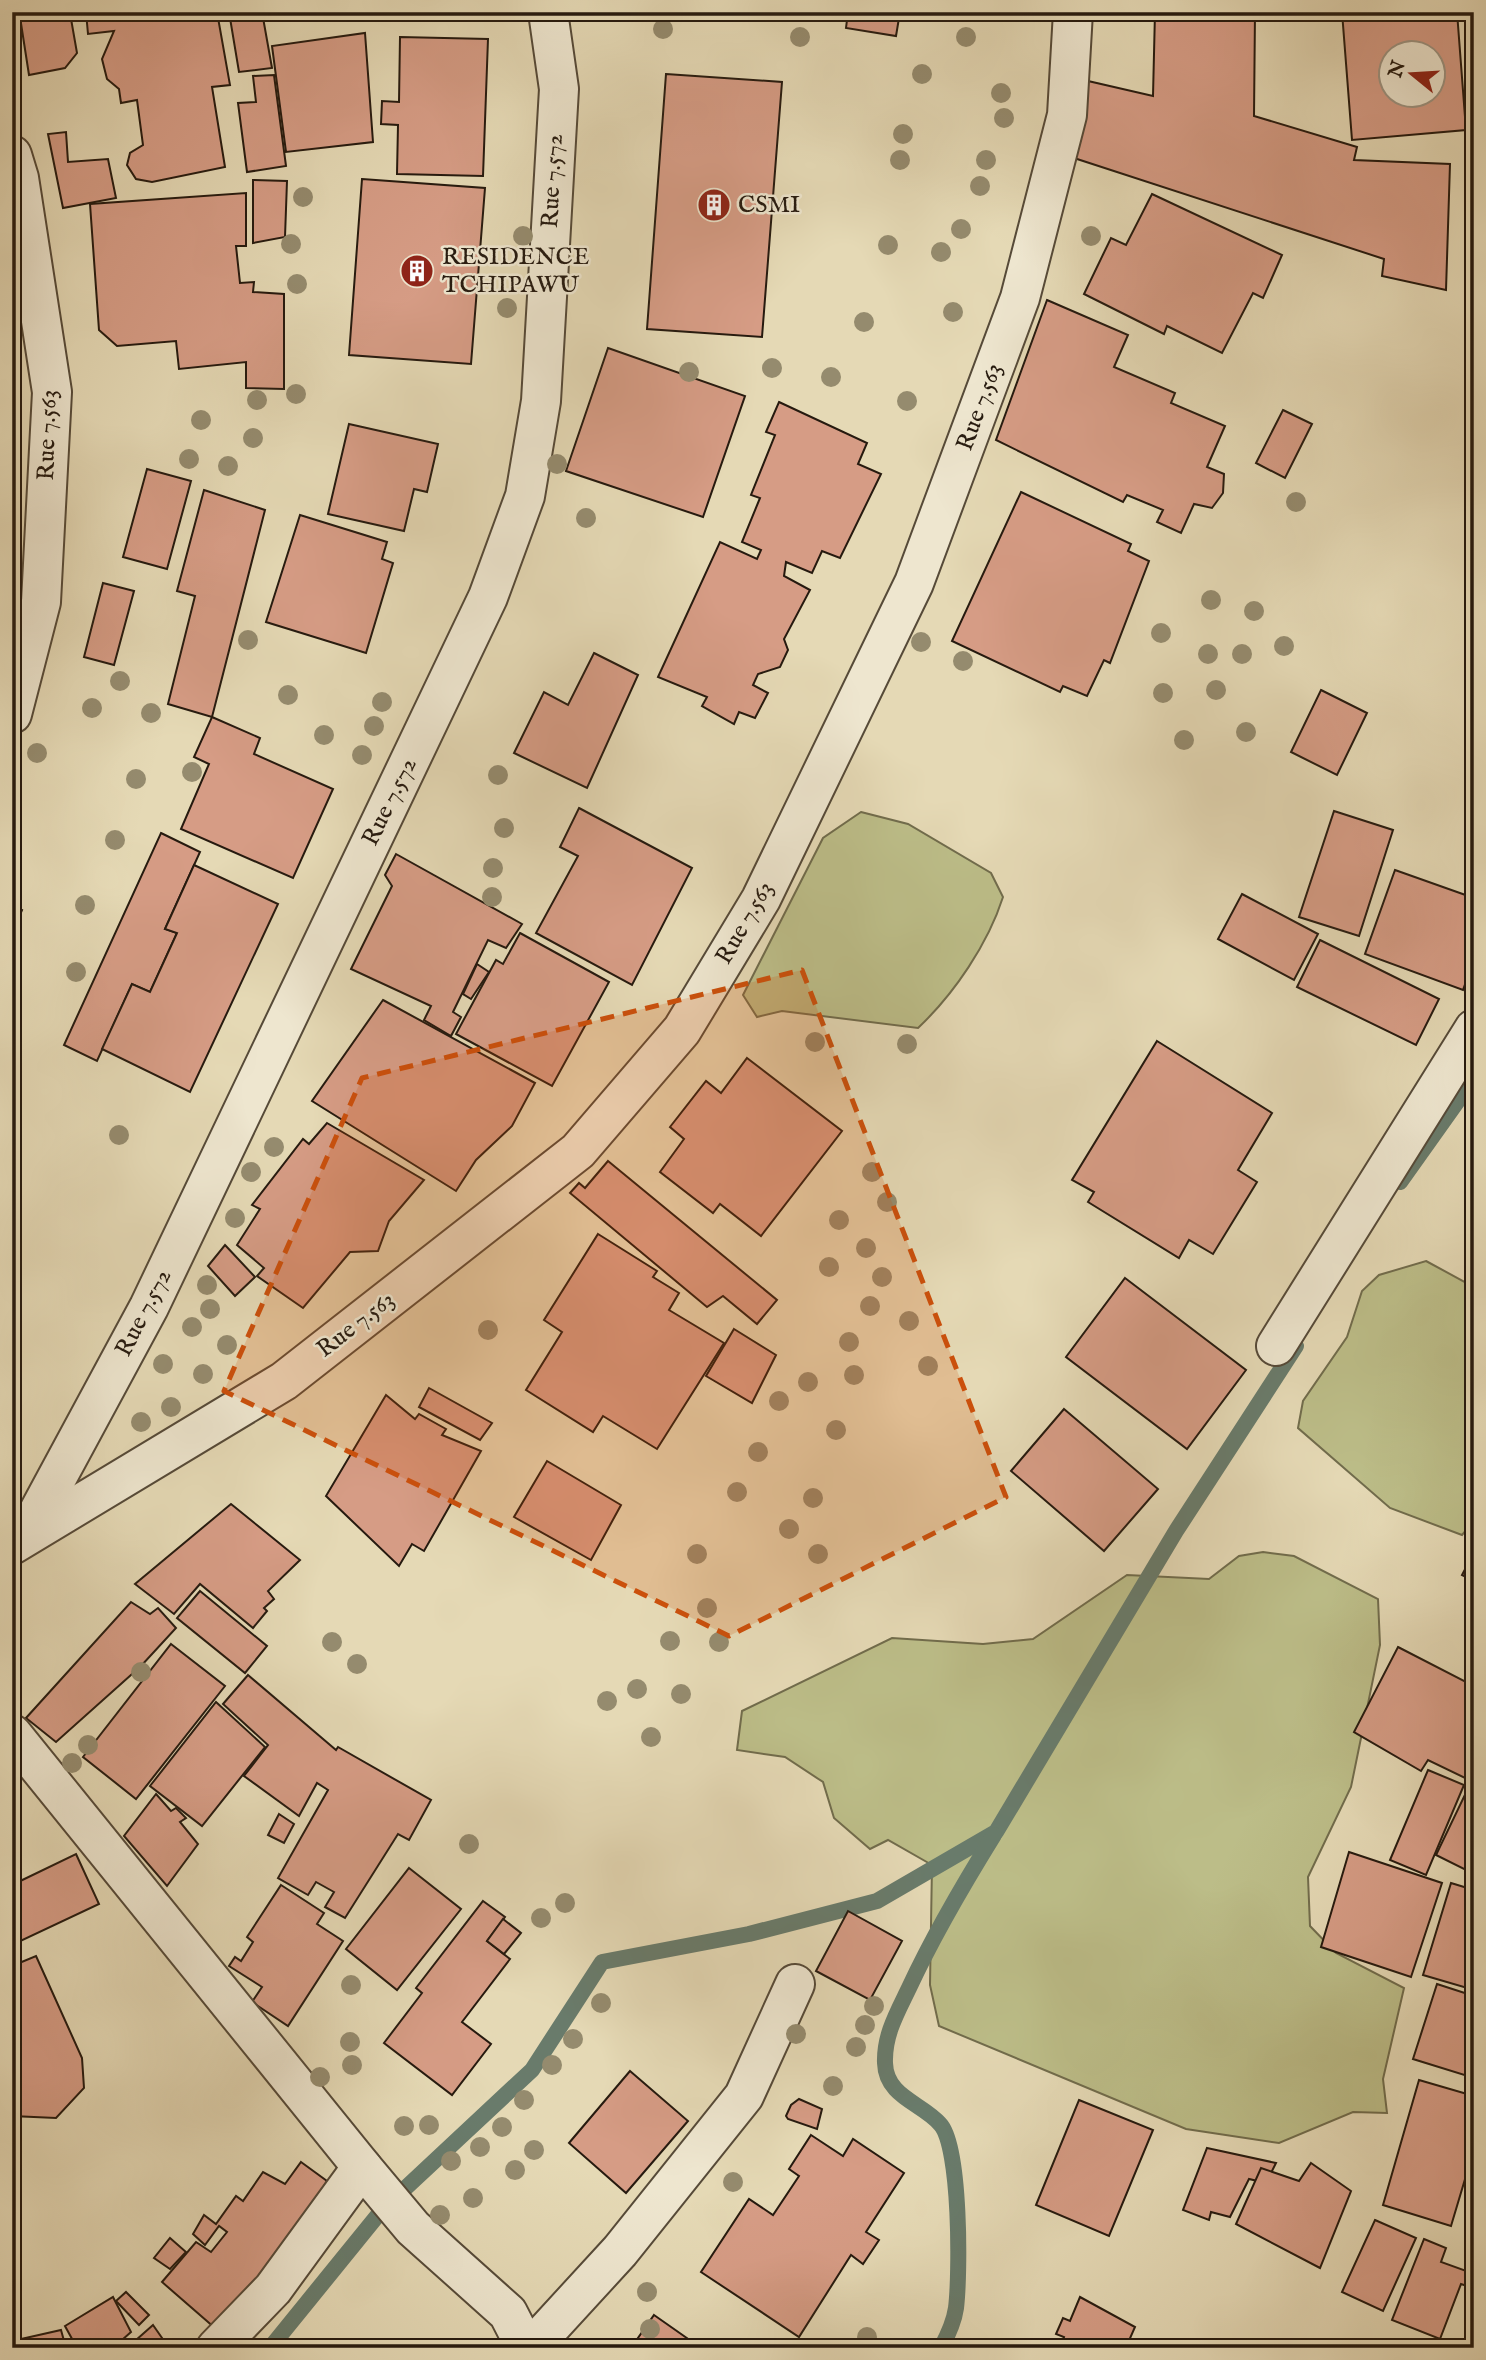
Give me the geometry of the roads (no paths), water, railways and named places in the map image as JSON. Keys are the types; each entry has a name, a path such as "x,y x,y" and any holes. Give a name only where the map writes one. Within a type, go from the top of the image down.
{"street":[{"name":"Rue 7.572","path":"19,1541 149,1307 488,597 525,496 541,401 558,89 548,12"},
{"name":"Rue 7.563","path":"19,1541 284,1381 578,1151 682,1030 761,899 914,583 1020,298 1067,115 1073,12"},
{"name":"Rue 7.563","path":"12,155 19,178 52,391 41,602 12,714"},
{"path":"1276,1346 1474,1029"},
{"path":"12,1734 413,2228 508,2313 529,2348 620,2251 744,2096 794,1984"},
{"path":"216,2348 373,2180"}],"waterway":[{"path":"1400,1182 1474,1078"},
{"path":"270,2348 382,2210 532,2070 602,1962 749,1934 877,1901 996,1832 1176,1531 1296,1346"},
{"path":"941,2348 954,2318 957,2292 957,2212 952,2158 947,2137 940,2124 891,2084 887,2075 885,2053 892,2024 919,1968 949,1910 994,1835"}],"place":[{"name":"CSMI","path":"714,205"},
{"name":"RESIDENCE TCHIPAWU","path":"417,271"}]}
